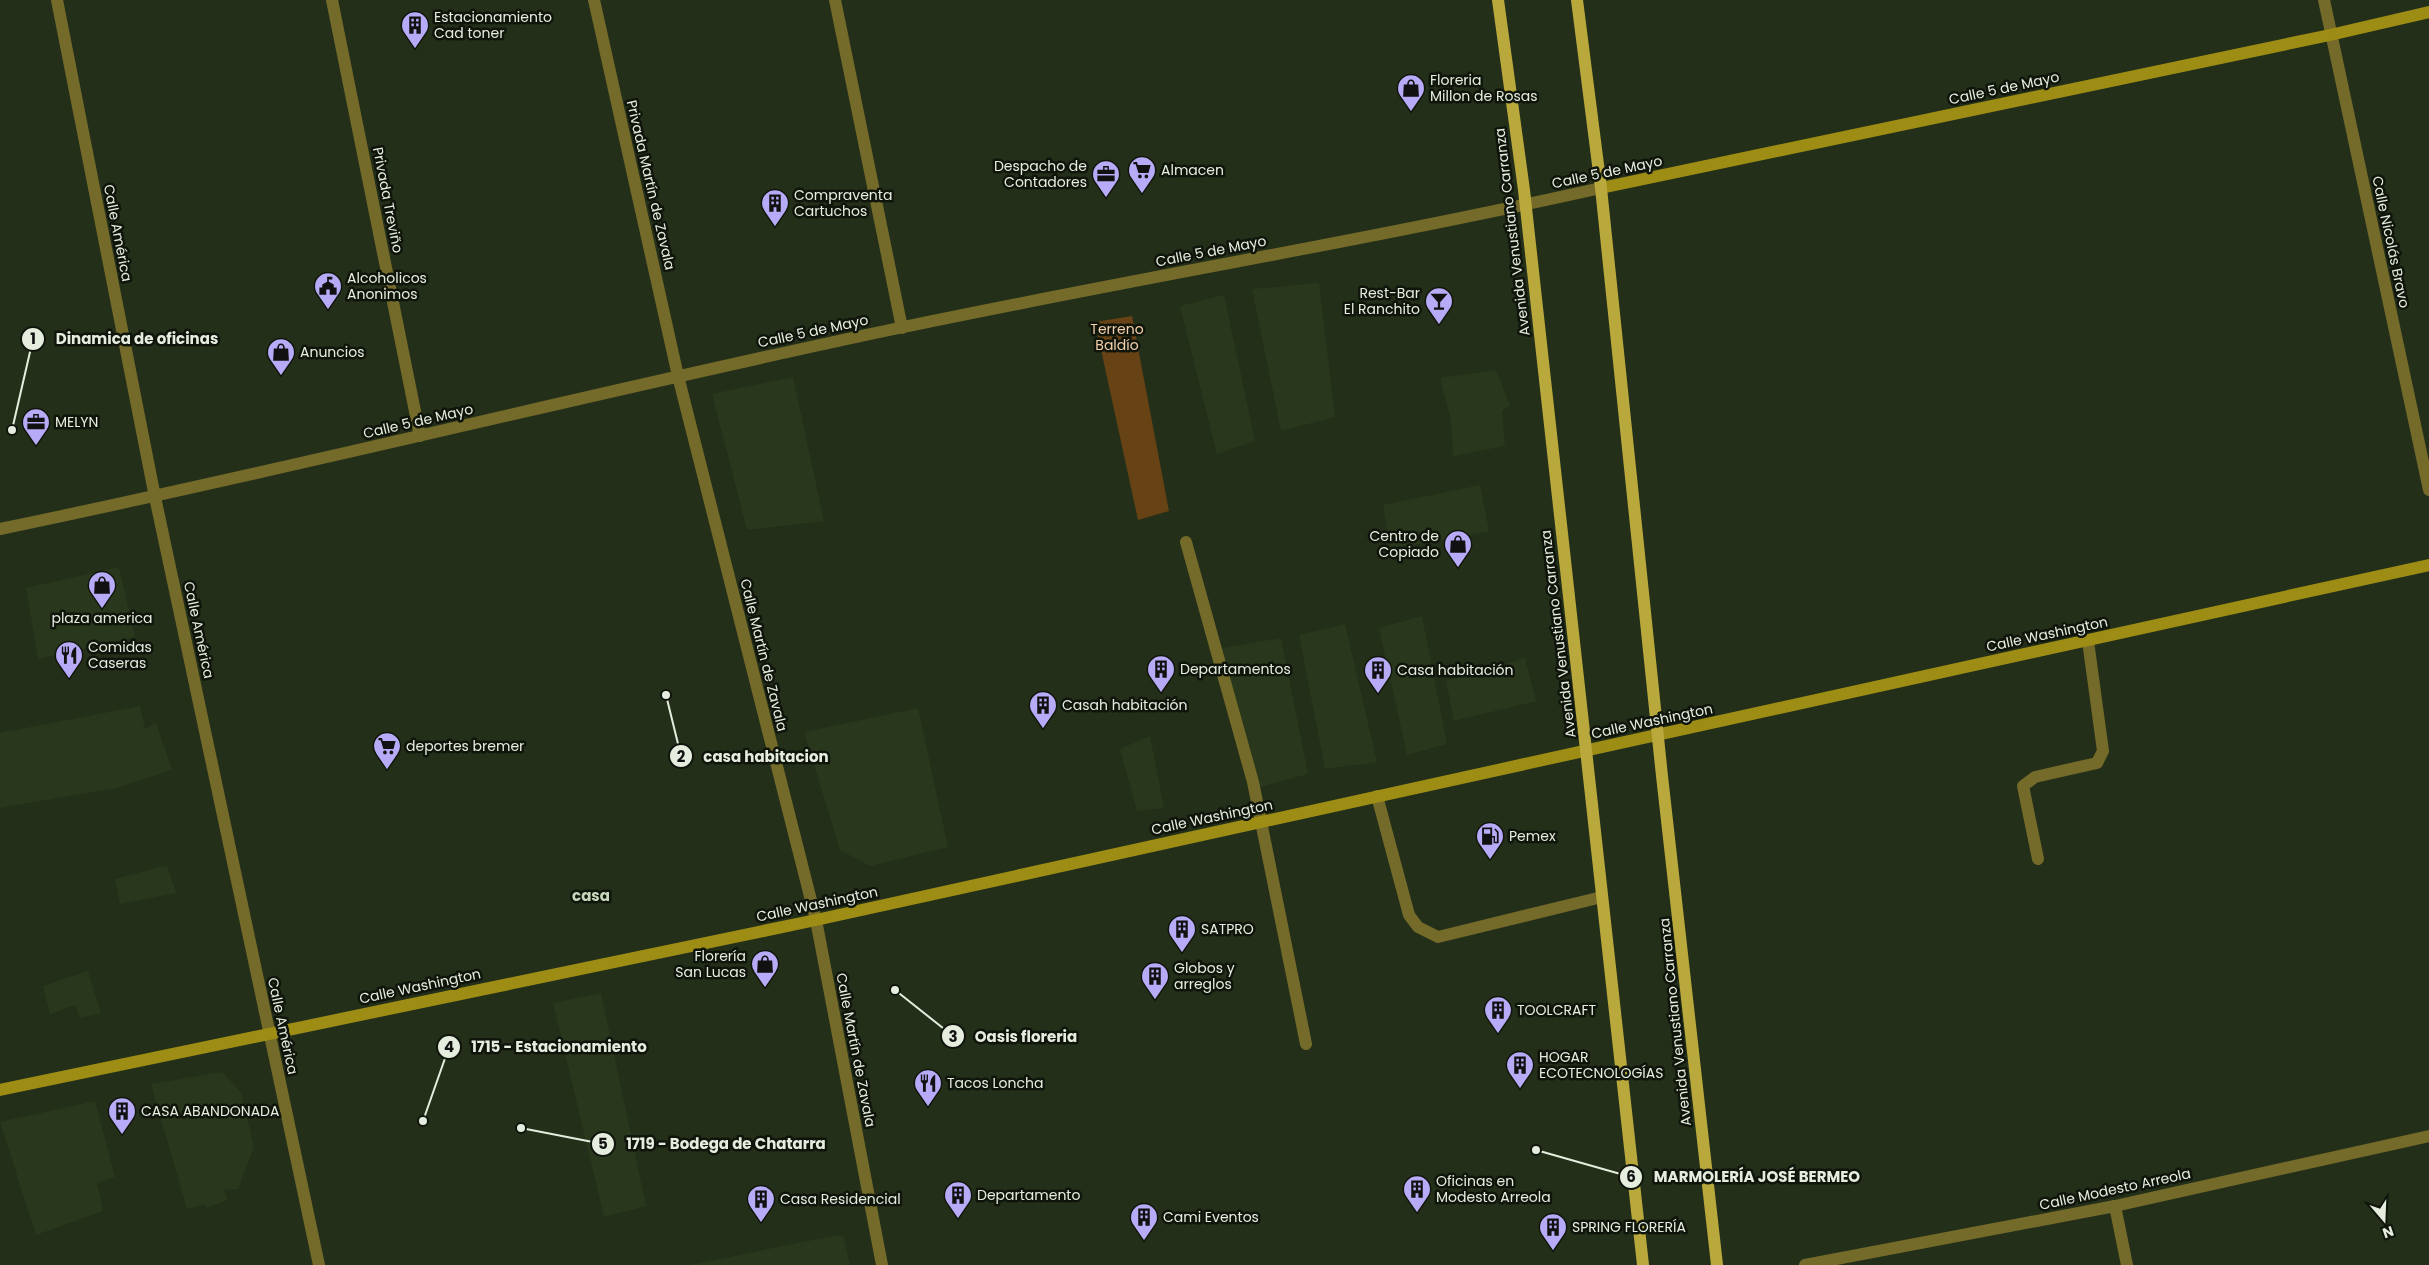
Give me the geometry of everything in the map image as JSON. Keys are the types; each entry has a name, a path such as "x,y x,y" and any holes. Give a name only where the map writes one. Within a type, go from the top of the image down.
{"main road":[{"name":"Avenida Venustiano Carranza","path":"1498,0 1524,190 1524,205 1642,1265"},
{"name":"Avenida Venustiano Carranza","path":"1577,0 1601,188 1658,735 1717,1265"},
{"name":"Calle 5 de Mayo","path":"1601,188 2330,35 2429,12"},
{"name":"Calle Washington","path":"0,1090 816,920 2429,565"}],"street":[{"name":"Calle América","path":"57,0 155,497 318,1265"},
{"name":"Privada Treviño","path":"332,0 420,436"},
{"name":"Privada Martín de Zavala","path":"594,0 678,376"},
{"path":"835,0 902,328"},
{"name":"Calle Nicolás Bravo","path":"2324,0 2429,490"},
{"name":"Calle 5 de Mayo","path":"0,529 155,497 678,376 902,328 1524,205 1601,188"},
{"name":"Calle Martín de Zavala","path":"678,376 816,920 882,1265"},
{"path":"1186,542 1253,782 1306,1044"},
{"path":"2038,859 2024,786 2035,777 2097,763 2103,752 2088,640"},
{"path":"1377,796 1409,915 1418,927 1438,937 1602,897"},
{"name":"Calle Modesto Arreola","path":"1806,1265 2115,1206 2429,1136"},
{"path":"2115,1206 2127,1265"}],"shaded area":[{"path":"1319,283 1335,417 1281,431 1252,289"},
{"path":"1224,295 1255,441 1217,454 1180,306"},
{"path":"1496,370 1510,406 1502,411 1505,446 1453,456 1451,420 1440,378"},
{"path":"793,377 824,521 747,530 712,394"},
{"path":"1480,485 1489,531 1390,549 1383,505"},
{"path":"119,567 135,637 38,659 26,588"},
{"path":"1422,616 1447,744 1407,755 1379,628"},
{"path":"1345,624 1377,762 1325,769 1299,635"},
{"path":"1281,638 1308,774 1250,790 1212,650"},
{"path":"1525,658 1536,701 1454,721 1446,681"},
{"path":"140,706 145,729 156,723 172,770 116,788 0,808 0,733"},
{"path":"918,708 948,847 870,866 840,850 804,732"},
{"path":"1150,736 1164,808 1137,811 1120,749"},
{"path":"167,865 176,893 120,904 115,879"},
{"path":"88,971 101,1013 80,1018 75,1005 50,1014 43,986"},
{"path":"601,993 646,1206 604,1217 553,1003"},
{"path":"222,1072 241,1092 254,1147 238,1189 224,1190 228,1200 206,1208 206,1204 187,1209 151,1084"},
{"path":"95,1101 115,1177 97,1183 103,1211 36,1235 0,1122"},
{"path":"843,1235 850,1265 690,1265 813,1240"}],"green space":[{"name":"Terreno Baldío","path":"1132,316 1169,511 1138,520 1095,322"}],"place":[{"name":"Estacionamiento Cad toner","path":"415,49"},
{"name":"Floreria Millon de Rosas","path":"1411,112"},
{"name":"Almacen","path":"1142,194"},
{"name":"Despacho de Contadores","path":"1106,198"},
{"name":"Compraventa Cartuchos","path":"775,227"},
{"name":"Alcoholicos Anonimos","path":"328,310"},
{"name":"Rest-Bar El Ranchito","path":"1439,325"},
{"name":"Anuncios","path":"281,376"},
{"name":"Dinamica de oficinas","path":"12,430"},
{"name":"MELYN","path":"36,446"},
{"name":"Centro de Copiado","path":"1458,568"},
{"name":"plaza america","path":"102,609"},
{"name":"Comidas Caseras","path":"69,679"},
{"name":"Departamentos","path":"1161,693"},
{"name":"Casa habitación","path":"1378,694"},
{"name":"casa habitacion","path":"666,695"},
{"name":"Casah habitación","path":"1043,729"},
{"name":"deportes bremer","path":"387,770"},
{"name":"Pemex","path":"1490,860"},
{"name":"SATPRO","path":"1182,953"},
{"name":"Florería San Lucas","path":"765,988"},
{"name":"Oasis floreria","path":"895,990"},
{"name":"Globos y arreglos","path":"1155,1000"},
{"name":"TOOLCRAFT","path":"1498,1034"},
{"name":"HOGAR ECOTECNOLOGÍAS","path":"1520,1089"},
{"name":"Tacos Loncha","path":"928,1107"},
{"name":"1715 - Estacionamiento","path":"423,1121"},
{"name":"1719 - Bodega de Chatarra","path":"521,1128"},
{"name":"CASA ABANDONADA","path":"122,1135"},
{"name":"MARMOLERÍA JOSÉ BERMEO","path":"1536,1150"},
{"name":"Oficinas en Modesto Arreola","path":"1417,1213"},
{"name":"Departamento","path":"958,1219"},
{"name":"Casa Residencial","path":"761,1223"},
{"name":"Cami Eventos","path":"1144,1241"},
{"name":"SPRING FLORERÍA","path":"1553,1251"}],"district":[{"name":"casa","path":"591,896"}]}
